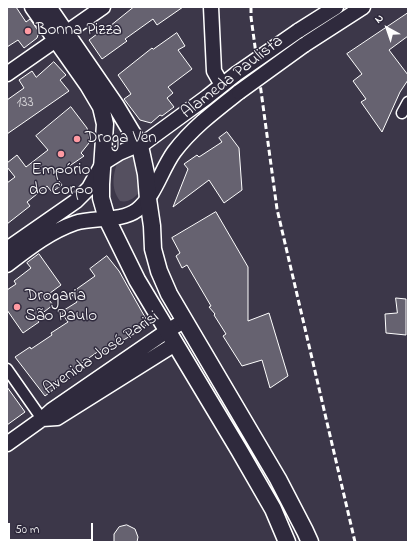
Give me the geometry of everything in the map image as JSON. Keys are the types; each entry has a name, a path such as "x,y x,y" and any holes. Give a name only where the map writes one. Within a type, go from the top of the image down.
{"main road":[{"path":"33,7 61,36 116,106 140,146 146,174 153,249 159,271 169,294 184,321 278,479 310,542"},
{"path":"48,7 61,36 101,107 105,124 101,184 102,198 107,219 137,280 273,509 287,542"},
{"path":"7,74 103,7"},
{"path":"211,7 214,71 222,85"},
{"name":"Alameda Paulista","path":"103,163 126,150 140,146 207,98 236,74 324,11 336,7"},
{"name":"Alameda Paulista","path":"148,200 174,152 190,132 239,92 304,45 363,7"},
{"path":"7,249 76,201 89,188 103,163"},
{"path":"7,265 46,236 74,224 90,220 125,216 136,211 148,200"},
{"name":"Avenida José Parisi","path":"7,444 52,410 171,337 184,321"}],"street":[{"path":"324,11 332,28"},
{"path":"402,113 408,102"},
{"path":"7,369 42,419"}],"shaded area":[{"path":"138,153 140,192 131,200 120,201 114,186 115,169 119,158"}],"building":[{"path":"7,7 16,7 26,22 30,19 39,32 37,38 24,48 18,40 7,47"},
{"path":"134,7 183,7 157,25 153,19 125,39 127,41 102,59 89,40 101,31 102,32"},
{"path":"408,13 408,36 389,50 408,75 408,80 400,92 382,132 361,102 366,99 353,81 362,74 347,54"},
{"path":"177,33 185,46 178,50 192,69 168,87 173,93 167,98 174,107 162,116 160,115 151,123 140,120 124,99 131,94 118,75 152,48 153,49"},
{"path":"54,62 66,75 60,80 69,91 7,134 7,100 24,88 19,80 32,71 36,77"},
{"path":"71,107 87,128 89,143 81,153 84,156 55,176 62,185 52,192 47,186 27,202 30,206 7,224 7,183 15,177 7,167 7,163 17,155 26,167 48,150 36,136"},
{"path":"227,132 239,148 242,190 224,203 209,180 173,207 188,169 184,164 197,155 199,157 222,142 219,138"},
{"path":"216,212 248,267 248,321 269,313 288,376 270,388 262,360 242,366 223,336 226,334 214,315 215,314 209,307 211,306 187,265 182,268 176,256 180,253 172,238"},
{"path":"39,254 61,285 46,296 53,305 36,318 39,322 23,333 7,310 7,290 16,284 14,281 31,268 27,263"},
{"path":"107,256 119,271 146,319 146,325 144,328 120,342 121,344 106,353 103,348 55,382 58,386 45,396 15,357 30,347 31,349 68,322 61,312 77,302 71,293 95,276 90,269"},
{"path":"396,298 406,299 406,335 386,333 385,314 397,313"},
{"path":"7,387 25,412 7,425"},
{"path":"127,525 135,529 138,537 137,542 114,542 114,534 119,527"}],"railway":[{"path":"251,7 251,17 277,209 355,542"}],"place":[{"name":"Bonna Pizza","path":"28,31"},
{"name":"Droga Ven","path":"77,139"},
{"name":"Empório do Corpo","path":"61,154"},
{"name":"Drogaria São Paulo","path":"17,307"}]}
